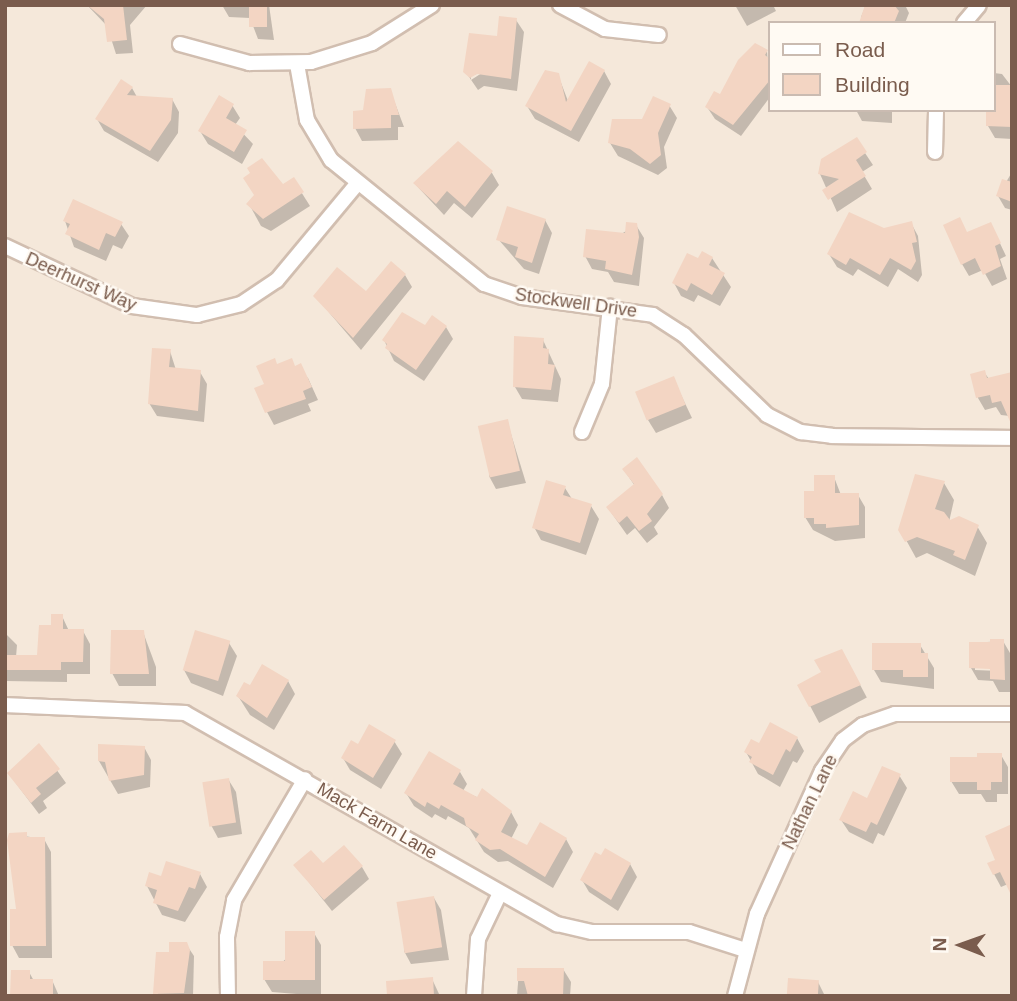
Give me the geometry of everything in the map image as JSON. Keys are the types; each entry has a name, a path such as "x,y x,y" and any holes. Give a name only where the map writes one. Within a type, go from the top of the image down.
{"street":[{"path":"180,44 249,63 297,64 365,46 432,5"},
{"path":"560,5 605,29 659,35"},
{"path":"966,21 979,5"},
{"name":"Stockwell Drive","path":"297,64 300,96 310,126 331,160 465,271 491,287 534,299 644,311 666,321 767,415 801,432 832,436 1012,438"},
{"path":"935,152 936,112"},
{"name":"Deerhurst Way","path":"5,246 132,306 197,314 241,304 269,286 357,184"},
{"path":"582,432 602,384 610,306"},
{"name":"Mack Farm Lane","path":"5,705 185,713 305,779 500,893 569,928 689,932 746,950"},
{"name":"Nathan Lane","path":"735,996 757,914 822,771 848,736 870,722 895,714 1012,713"},
{"path":"228,996 227,937 234,900 305,779"},
{"path":"474,996 478,939 500,893"}],"shaded area":[{"path":"5,5 1012,5 1012,996 5,996"}],"building":[{"path":"87,5 123,5 127,40 107,42 104,19"},
{"path":"249,5 267,5 267,27 249,27"},
{"path":"865,5 894,5 899,11 895,21 860,21"},
{"path":"499,16 517,18 511,79 477,74 470,78 463,72 469,33 497,36"},
{"path":"755,43 768,50 765,55 768,57 768,82 733,125 705,107 714,91 720,94 738,60"},
{"path":"589,61 605,70 571,131 525,106 545,70 559,73 566,102"},
{"path":"121,79 133,87 127,95 173,98 171,120 150,151 95,119"},
{"path":"996,85 1012,85 1012,127 986,126 986,112 996,112"},
{"path":"391,88 399,115 391,115 391,128 353,129 353,111 363,110 366,89"},
{"path":"219,95 234,104 226,118 247,130 234,152 198,131"},
{"path":"653,96 671,104 658,133 661,155 650,164 630,149 608,143 612,119 642,119"},
{"path":"857,137 867,152 856,160 866,176 828,200 822,190 839,179 818,174 821,159"},
{"path":"458,141 493,171 465,207 447,191 436,204 413,183"},
{"path":"262,158 283,184 294,177 304,192 263,219 246,204 254,195 243,178 250,173 247,168"},
{"path":"1002,179 1012,182 1012,202 996,196"},
{"path":"73,199 123,222 115,237 106,233 99,250 65,234 70,224 63,221"},
{"path":"507,206 546,219 532,263 515,257 518,247 496,240"},
{"path":"849,212 884,228 912,221 917,242 912,243 916,261 911,270 890,258 880,275 850,258 846,265 827,254"},
{"path":"960,217 967,232 991,222 1001,243 995,246 1001,266 983,275 975,258 961,265 943,225"},
{"path":"626,222 637,223 639,237 632,275 605,269 606,261 583,257 586,229 625,233"},
{"path":"702,251 713,257 709,265 725,273 712,295 691,283 687,291 672,283 687,253 698,258"},
{"path":"391,261 406,274 353,338 313,296 337,267 366,291"},
{"path":"402,312 425,325 432,315 447,326 416,370 385,348 387,344 382,340"},
{"path":"514,336 544,338 543,348 549,349 548,364 555,365 551,390 513,387"},
{"path":"152,348 171,349 169,367 201,370 198,411 148,404"},
{"path":"275,358 277,364 292,358 295,366 301,363 312,387 303,391 306,399 265,413 254,388 264,384 256,366"},
{"path":"985,370 987,378 1012,372 1012,426 1001,401 992,403 990,395 976,398 970,374"},
{"path":"674,376 686,405 647,420 635,392"},
{"path":"508,419 520,471 490,478 478,426"},
{"path":"637,457 663,494 647,514 652,521 639,531 627,516 619,523 606,507 634,484 622,469"},
{"path":"915,474 945,481 935,509 944,512 950,520 959,516 979,525 965,560 953,555 955,551 917,537 905,542 898,530"},
{"path":"814,475 835,475 835,493 859,493 859,525 826,528 826,524 814,524 814,518 804,518 804,491 814,491"},
{"path":"546,480 566,486 563,495 592,504 580,543 532,528"},
{"path":"51,614 63,614 63,629 84,629 83,662 61,662 61,670 5,670 5,655 37,655 39,625 51,625"},
{"path":"111,630 144,630 149,674 110,674"},
{"path":"195,630 230,641 218,681 183,670"},
{"path":"990,639 1004,639 1005,680 990,679 990,669 969,668 969,642 990,642"},
{"path":"872,643 921,643 921,653 928,653 928,677 903,677 903,670 872,670"},
{"path":"842,649 861,685 809,707 797,685 821,672 814,660"},
{"path":"262,664 289,680 267,718 236,696 244,682 250,685"},
{"path":"770,722 798,737 790,752 786,749 773,775 749,762 752,757 744,752 751,739 759,743"},
{"path":"369,724 396,740 373,778 341,758 351,740 358,744"},
{"path":"39,743 60,769 36,788 41,794 31,803 7,773"},
{"path":"98,744 145,746 144,775 109,781 105,762 98,761"},
{"path":"429,751 461,770 453,784 477,797 482,788 512,811 501,832 527,845 540,822 567,838 545,877 500,849 490,850 475,840 479,834 466,826 464,818 441,805 439,809 427,802 425,807 404,793"},
{"path":"977,753 1002,753 1002,782 991,782 991,790 977,790 977,782 950,782 950,757 977,757"},
{"path":"882,766 901,774 877,825 871,822 866,832 839,820 853,791 867,798"},
{"path":"229,778 236,822 209,827 202,782"},
{"path":"1012,824 1012,897 1000,872 993,875 987,863 995,860 985,836"},
{"path":"27,832 27,837 45,837 46,946 10,946 10,909 16,909 7,840 9,833"},
{"path":"344,845 363,866 324,900 293,865 311,850 323,863"},
{"path":"605,848 631,863 611,900 580,880 595,852 601,855"},
{"path":"166,861 201,872 195,889 189,887 178,911 153,903 157,890 145,886 149,872 161,876"},
{"path":"434,896 442,947 405,953 396,902"},
{"path":"285,931 315,931 315,980 263,980 263,961 285,961"},
{"path":"169,942 187,942 190,950 184,993 153,994 156,952 169,952"},
{"path":"517,968 564,968 563,996 528,996 524,981 517,981"},
{"path":"11,970 30,970 30,979 53,979 53,996 10,996"},
{"path":"433,977 434,996 387,996 386,981"},
{"path":"788,978 819,980 818,996 787,996"}]}
